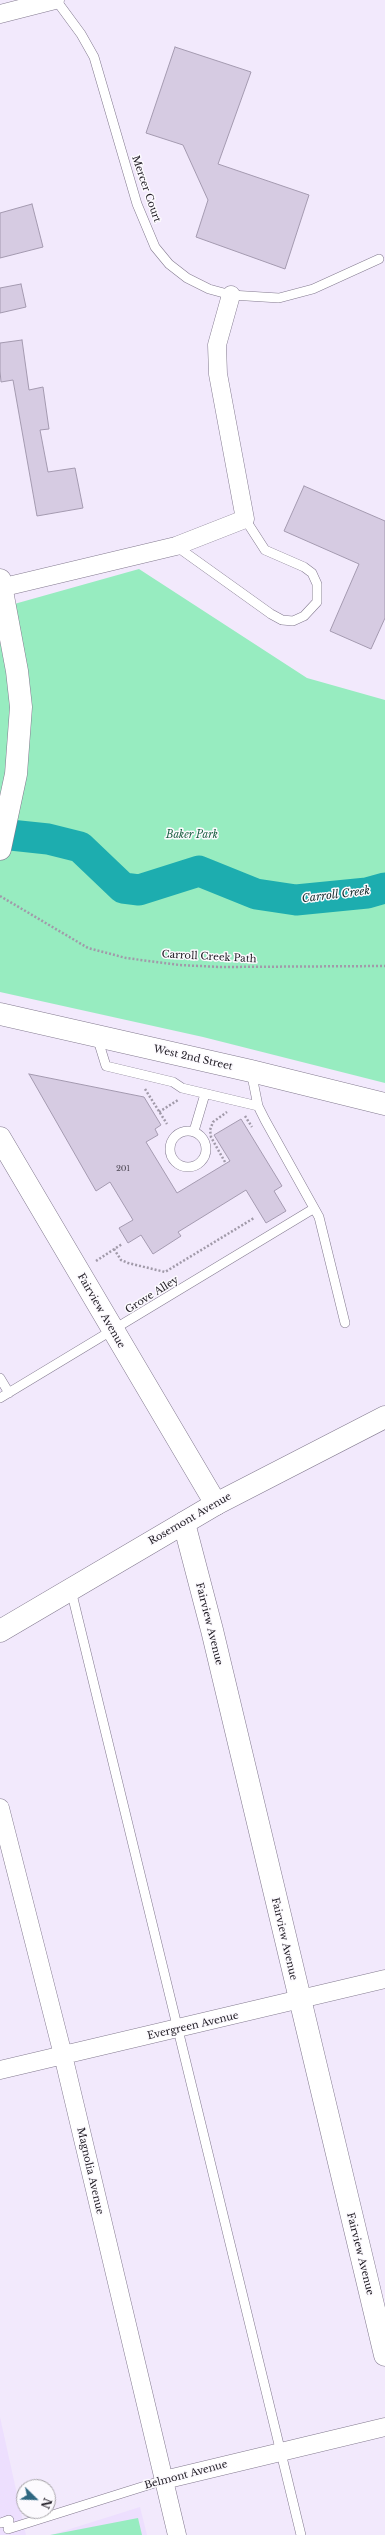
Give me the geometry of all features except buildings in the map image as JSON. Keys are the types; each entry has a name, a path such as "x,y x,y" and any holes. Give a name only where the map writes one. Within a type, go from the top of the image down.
{"street":[{"path":"0,14 55,0"},
{"path":"0,849 9,811 19,748 21,707 17,671 1,585 176,546 245,519 218,374 217,345 231,295"},
{"name":"West 2nd Street","path":"0,1014 251,1071 385,1104"},
{"name":"Fairview Avenue","path":"0,1138 216,1504"},
{"name":"Rosemont Avenue","path":"2,1624 71,1589 216,1504 385,1417"},
{"name":"Fairview Avenue","path":"184,1523 212,1630 299,2000 385,2355"},
{"name":"Magnolia Avenue","path":"0,1808 63,2055 177,2535"},
{"name":"Evergreen Avenue","path":"0,2070 385,1979"},
{"name":"Belmont Avenue","path":"164,2480 385,2427"}],"lane":[{"name":"Mercer Court","path":"55,0 81,34 94,57 137,204 155,246 169,264 187,278 209,289 231,295 279,298 313,289 379,258"},
{"path":"176,546 271,614 282,620 293,620 304,616 317,602 317,584 312,573 304,567 265,550 245,519"},
{"path":"97,1036 106,1066 173,1082 182,1088 204,1094 258,1106"},
{"path":"251,1071 258,1106 319,1217 346,1323"},
{"path":"194,1131 204,1094"},
{"path":"186,1130 194,1131 200,1134 205,1141 207,1154 197,1166 190,1168 176,1163 170,1150 174,1136 186,1130"},
{"name":"Grove Alley","path":"0,1398 314,1209"},
{"path":"0,1378 9,1393"},
{"path":"71,1589 301,2535"},
{"name":"Belmont Avenue","path":"4,2527 164,2480"}],"path":[{"name":"Carroll Creek Path","path":"0,896 88,948 126,958 179,965 220,967 385,966"},
{"path":"142,1084 167,1124"},
{"path":"159,1112 180,1099"},
{"path":"226,1162 211,1138 210,1130 213,1122 230,1110"},
{"path":"241,1112 255,1132"},
{"path":"114,1249 121,1260 165,1272 254,1218"},
{"path":"78,1272 122,1244"}],"shaded area":[{"path":"0,2417 16,2490 16,2519 22,2519 26,2535 0,2535"},
{"path":"140,2507 147,2535 51,2535"}],"green space":[{"name":"Baker Park","path":"139,569 307,678 385,700 385,1083 203,1037 0,992 0,608"},
{"path":"138,2518 142,2535 50,2535"}],"waterway":[{"name":"Carroll Creek","path":"0,834 48,839 80,847 123,888 139,890 199,871 256,894 296,900 367,893 385,888"}]}
